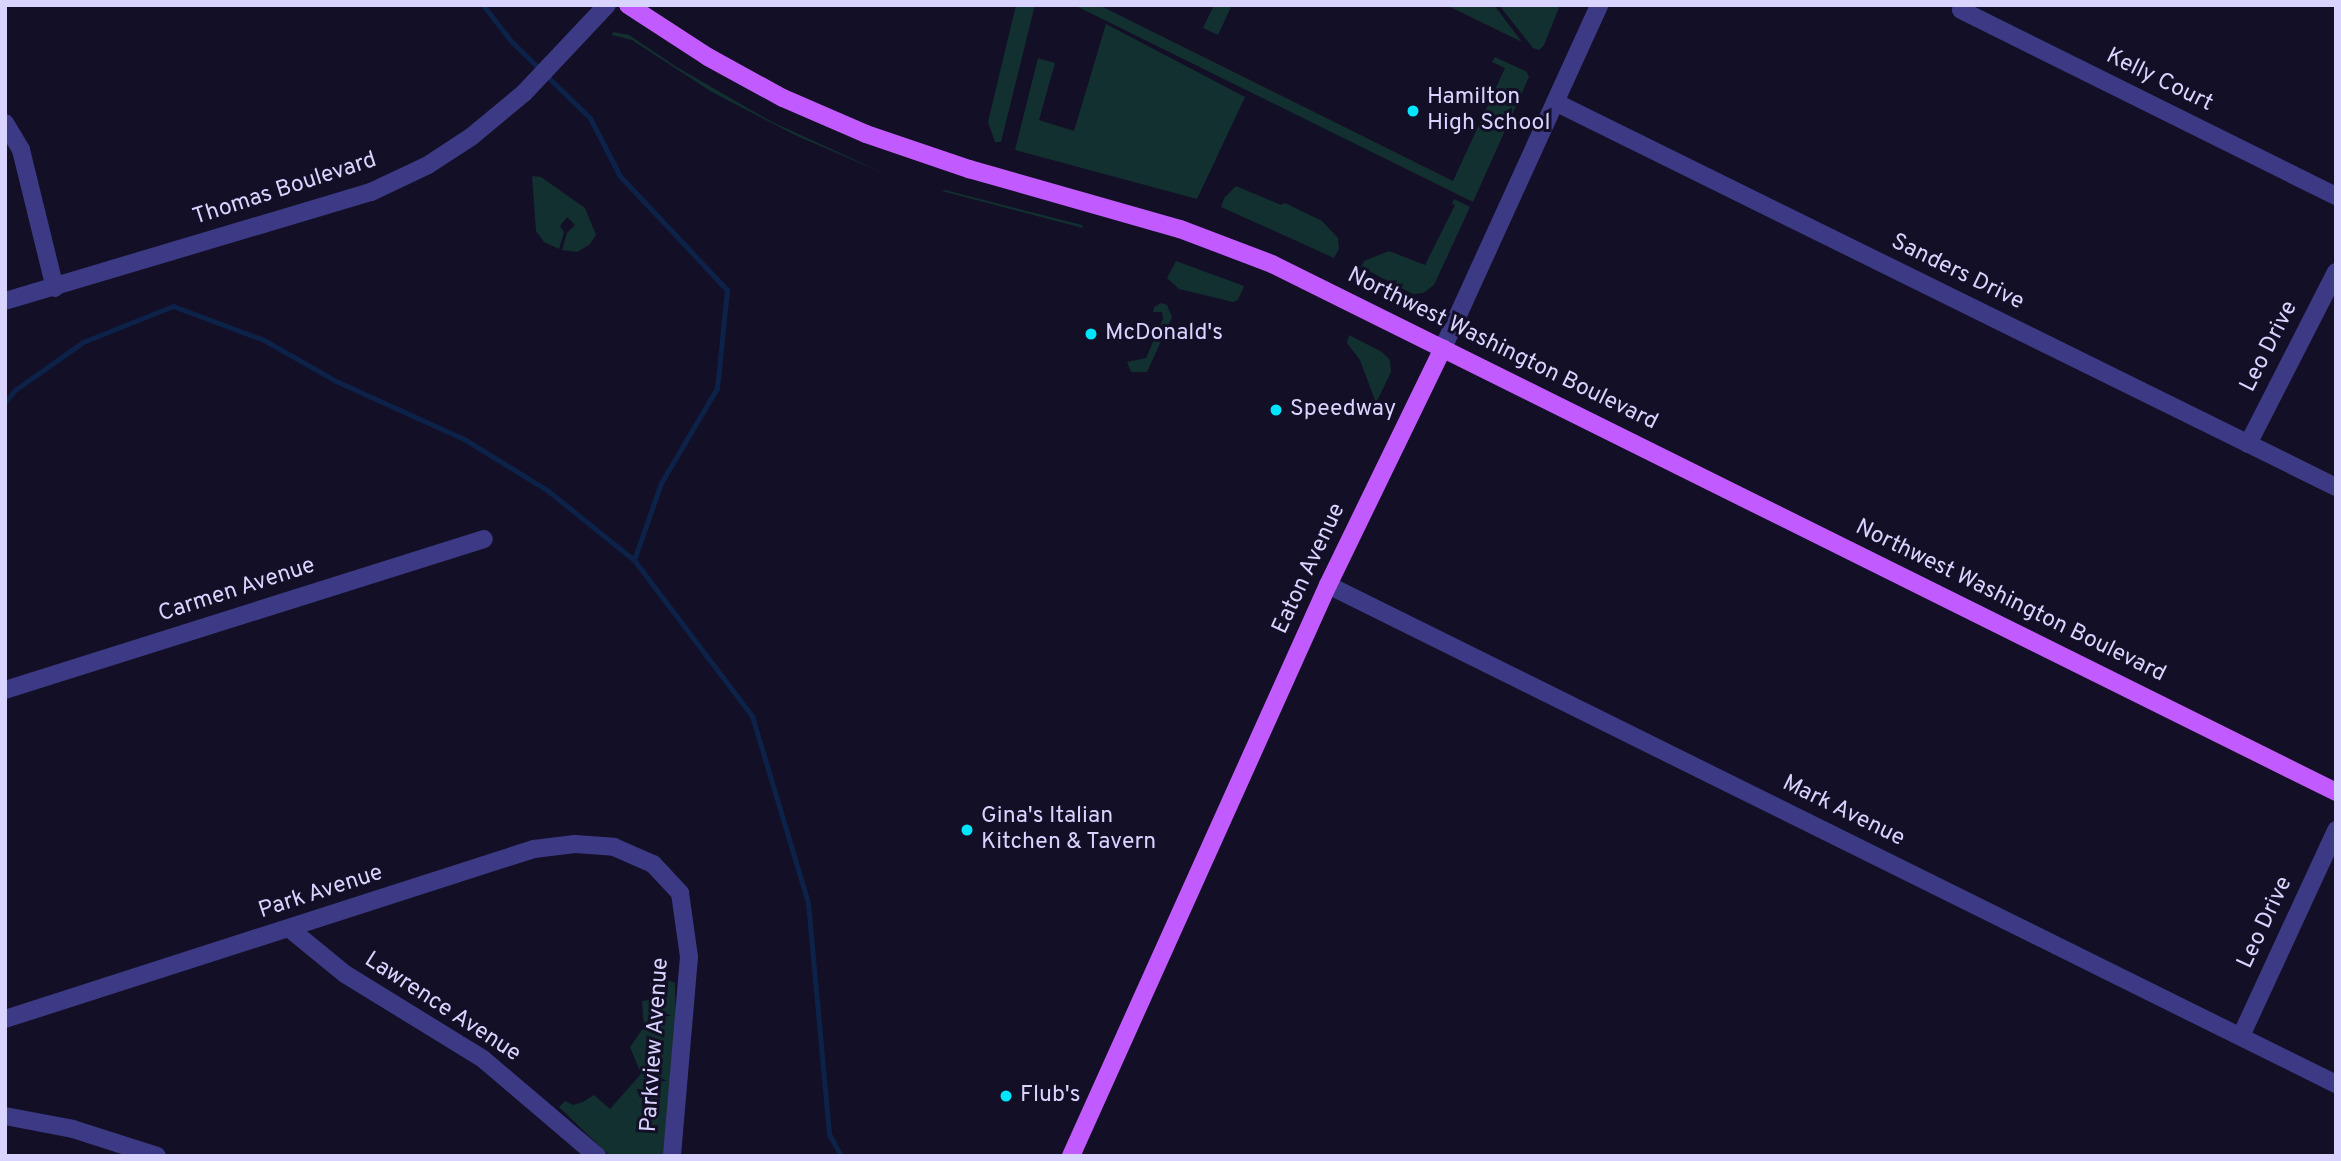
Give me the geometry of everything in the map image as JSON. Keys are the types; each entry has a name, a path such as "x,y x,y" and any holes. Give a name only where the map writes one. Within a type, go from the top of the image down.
{"main road":[{"name":"Northwest Washington Boulevard","path":"628,5 709,57 777,95 866,134 969,170 1125,212 1229,246 1443,348 2336,792"},
{"name":"Eaton Avenue","path":"1070,1156 1328,585 1443,348"}],"street":[{"name":"Thomas Boulevard","path":"5,300 55,288 371,192 428,165 471,137 524,93 607,5"},
{"name":"Eaton Avenue","path":"1443,348 1557,103 1599,5"},
{"name":"Kelly Court","path":"1961,10 2336,196"},
{"name":"Sanders Drive","path":"1557,103 2336,488"},
{"path":"5,123 21,150 55,288"},
{"name":"Leo Drive","path":"2248,444 2336,272"},
{"name":"Carmen Avenue","path":"5,690 484,539"},
{"name":"Mark Avenue","path":"1328,585 2336,1084"},
{"name":"Leo Drive","path":"2241,1036 2336,830"},
{"name":"Park Avenue","path":"5,1018 534,849 575,844 614,847 653,864"},
{"name":"Parkview Avenue","path":"653,864 680,893 689,957 671,1156"},
{"name":"Lawrence Avenue","path":"290,929 345,974 483,1059 597,1156"},
{"path":"5,1116 73,1129 157,1156"}],"green space":[{"path":"1016,5 1035,5 1001,142 995,142 988,122"},
{"path":"1074,5 1099,5 1453,181 1505,68 1492,62 1495,57 1527,72 1529,77 1473,202"},
{"path":"1214,5 1232,5 1218,35 1203,28"},
{"path":"1446,5 1494,5 1522,42"},
{"path":"1499,5 1560,5 1544,45 1539,50 1533,48"},
{"path":"1106,24 1245,97 1197,199 1015,150 1038,58 1055,63 1039,120 1074,131"},
{"path":"613,32 629,35 675,66 772,122 886,174 797,136 712,92 632,40 612,35"},
{"path":"532,176 541,177 585,208 596,235 589,245 577,252 562,250 567,233 575,225 567,217 560,226 564,232 559,249 544,242 536,231"},
{"path":"1236,186 1281,205 1285,203 1322,221 1338,238 1339,249 1334,258 1221,207 1224,198"},
{"path":"942,191 1082,225 1083,228"},
{"path":"1454,199 1470,207 1434,285 1423,293 1413,294 1361,267 1364,261 1389,251 1425,265 1455,205 1452,204"},
{"path":"1176,261 1244,286 1238,300 1233,302 1179,289 1167,278"},
{"path":"1161,303 1167,305 1172,317 1147,372 1131,372 1127,362 1146,358 1163,319 1162,312 1153,312 1154,307"},
{"path":"1349,335 1382,352 1390,360 1391,372 1376,403 1360,360 1347,343"},
{"path":"650,982 675,983 676,1025 665,1152 661,1156 610,1156 559,1107 565,1101 573,1105 594,1095 610,1109 641,1074 630,1047 644,1027 642,1001 650,1000"}],"waterway":[{"path":"483,5 511,41 590,118 620,176 727,290 717,388 661,483 634,560"},
{"path":"5,402 15,390 83,342 173,306 264,340 336,381 464,439 547,490 634,560 752,716 808,903 829,1134 841,1156"}],"place":[{"name":"Hamilton High School","path":"1413,111"},
{"name":"McDonald's","path":"1091,334"},
{"name":"Speedway","path":"1276,410"},
{"name":"Gina's Italian Kitchen & Tavern","path":"967,830"},
{"name":"Flub's","path":"1006,1096"}]}
